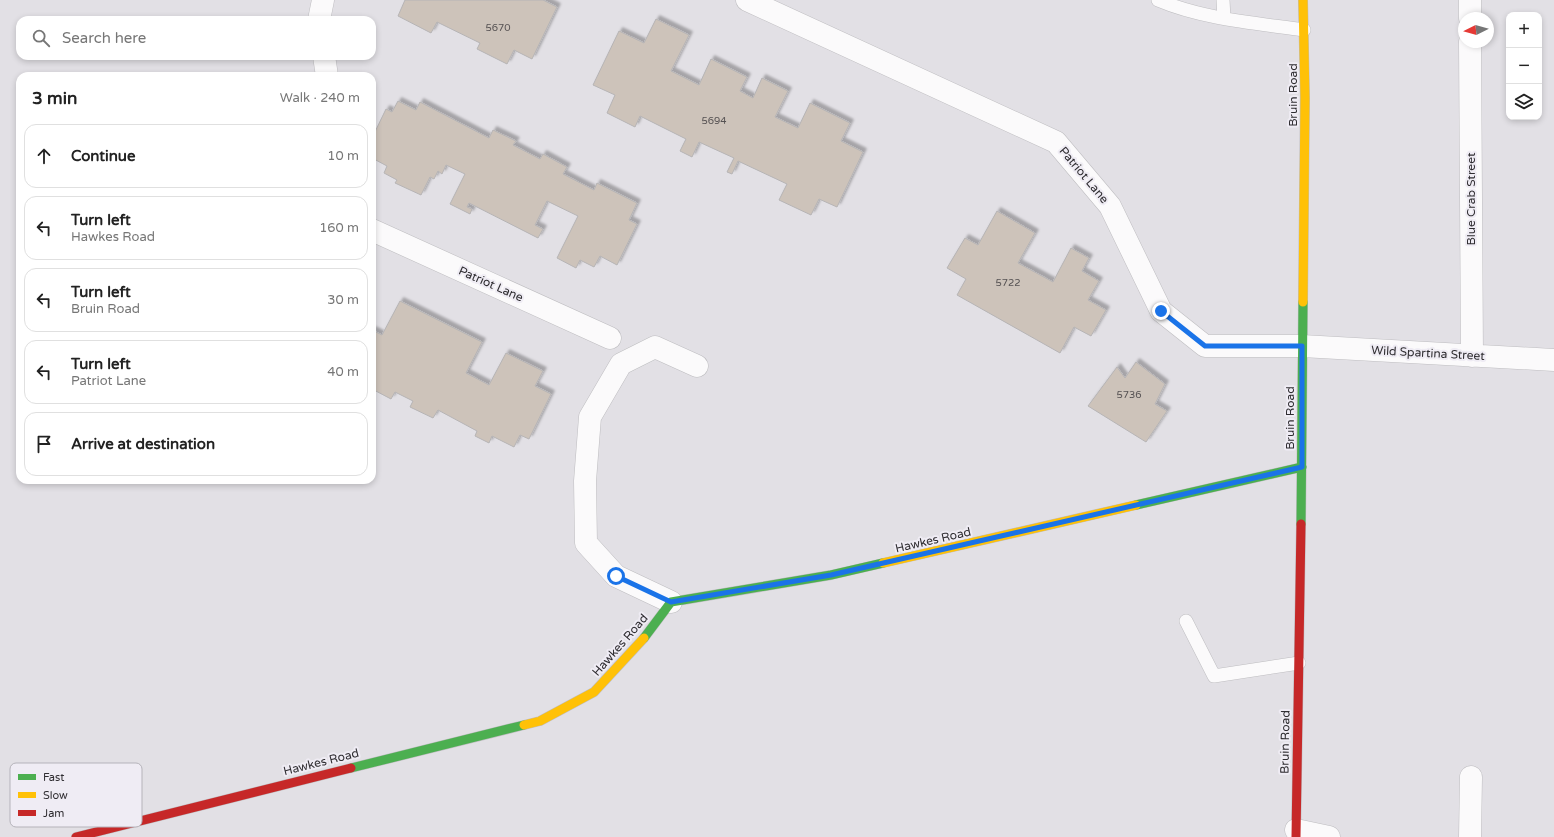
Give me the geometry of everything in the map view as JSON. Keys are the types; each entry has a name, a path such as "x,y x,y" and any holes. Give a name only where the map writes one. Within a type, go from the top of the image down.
{"street":[{"path":"321,16 323,0"},
{"name":"Patriot Lane","path":"747,0 1056,142 1110,206 1161,311 1205,346 1302,346"},
{"name":"Bruin Road","path":"1296,834 1302,467 1305,98 1303,0"},
{"path":"1470,0 1470,12"},
{"name":"Blue Crab Street","path":"1470,48 1472,356"},
{"path":"325,60 326,72"},
{"name":"Patriot Lane","path":"376,232 610,338"},
{"name":"Wild Spartina Street","path":"1302,346 1554,360"},
{"path":"671,602 616,576 586,543 585,481 590,417 621,364 655,347 697,366"},
{"name":"Hawkes Road","path":"142,820 540,721 594,692 644,639 671,602 831,575 1302,467"},
{"path":"1470,837 1471,777"},
{"name":"Hawkes Road","path":"76,837 116,827"},
{"path":"1296,834 1329,837"}],"lane":[{"path":"1158,0 1178,9 1224,18 1304,30"},
{"path":"1223,0 1224,18"},
{"path":"1186,621 1214,676 1299,663"}],"building":[{"path":"405,0 543,0 557,7 532,59 514,50 507,64 477,49 480,43 437,22 431,33 398,16"},
{"path":"656,19 689,35 671,71 699,85 711,59 747,77 740,91 753,98 762,78 788,91 775,117 798,128 810,103 850,123 841,141 863,152 837,207 819,199 811,215 779,200 787,184 738,161 732,174 727,172 734,158 699,142 692,157 680,151 686,139 640,116 635,127 607,113 615,95 593,85 619,31 644,43"},
{"path":"398,101 416,110 420,102 489,138 493,130 516,141 513,145 540,159 543,154 567,167 563,174 594,190 597,183 637,203 629,220 637,224 617,265 600,256 594,267 580,260 576,268 557,258 578,216 547,201 535,225 543,229 538,238 469,203 467,207 472,209 470,214 450,204 465,174 446,165 442,174 438,171 434,179 430,177 421,195 395,183 397,180 384,173 387,166 376,160 376,130 386,109 392,112"},
{"path":"997,211 1035,233 1018,263 1053,282 1071,248 1089,258 1082,271 1099,281 1088,300 1106,310 1091,336 1074,327 1060,353 957,295 966,279 947,268 965,238 978,245"},
{"path":"400,301 482,342 466,373 489,385 506,353 543,371 535,386 551,394 529,439 520,435 514,447 492,436 489,443 475,436 477,431 438,410 433,418 410,407 413,401 395,392 391,399 376,391 376,332 382,335"},
{"path":"1136,362 1165,384 1155,404 1167,411 1146,442 1088,406 1117,367 1125,378"}],"traffic: fast":[{"path":"1301,524 1303,302"},
{"path":"1136,505 1302,467"},
{"path":"644,638 671,602 831,575 883,563"},
{"path":"351,768 524,725"}],"traffic: slow":[{"path":"1303,0 1305,98 1303,302"},
{"path":"883,563 1136,505"},
{"path":"524,725 540,721 594,692 644,638"}],"traffic: jam":[{"path":"1296,837 1301,524"},
{"path":"142,820 351,768"},
{"path":"76,837 116,827"}],"route":[{"path":"616,576 671,602 831,575 1302,467 1302,346 1205,346 1161,311"}]}
